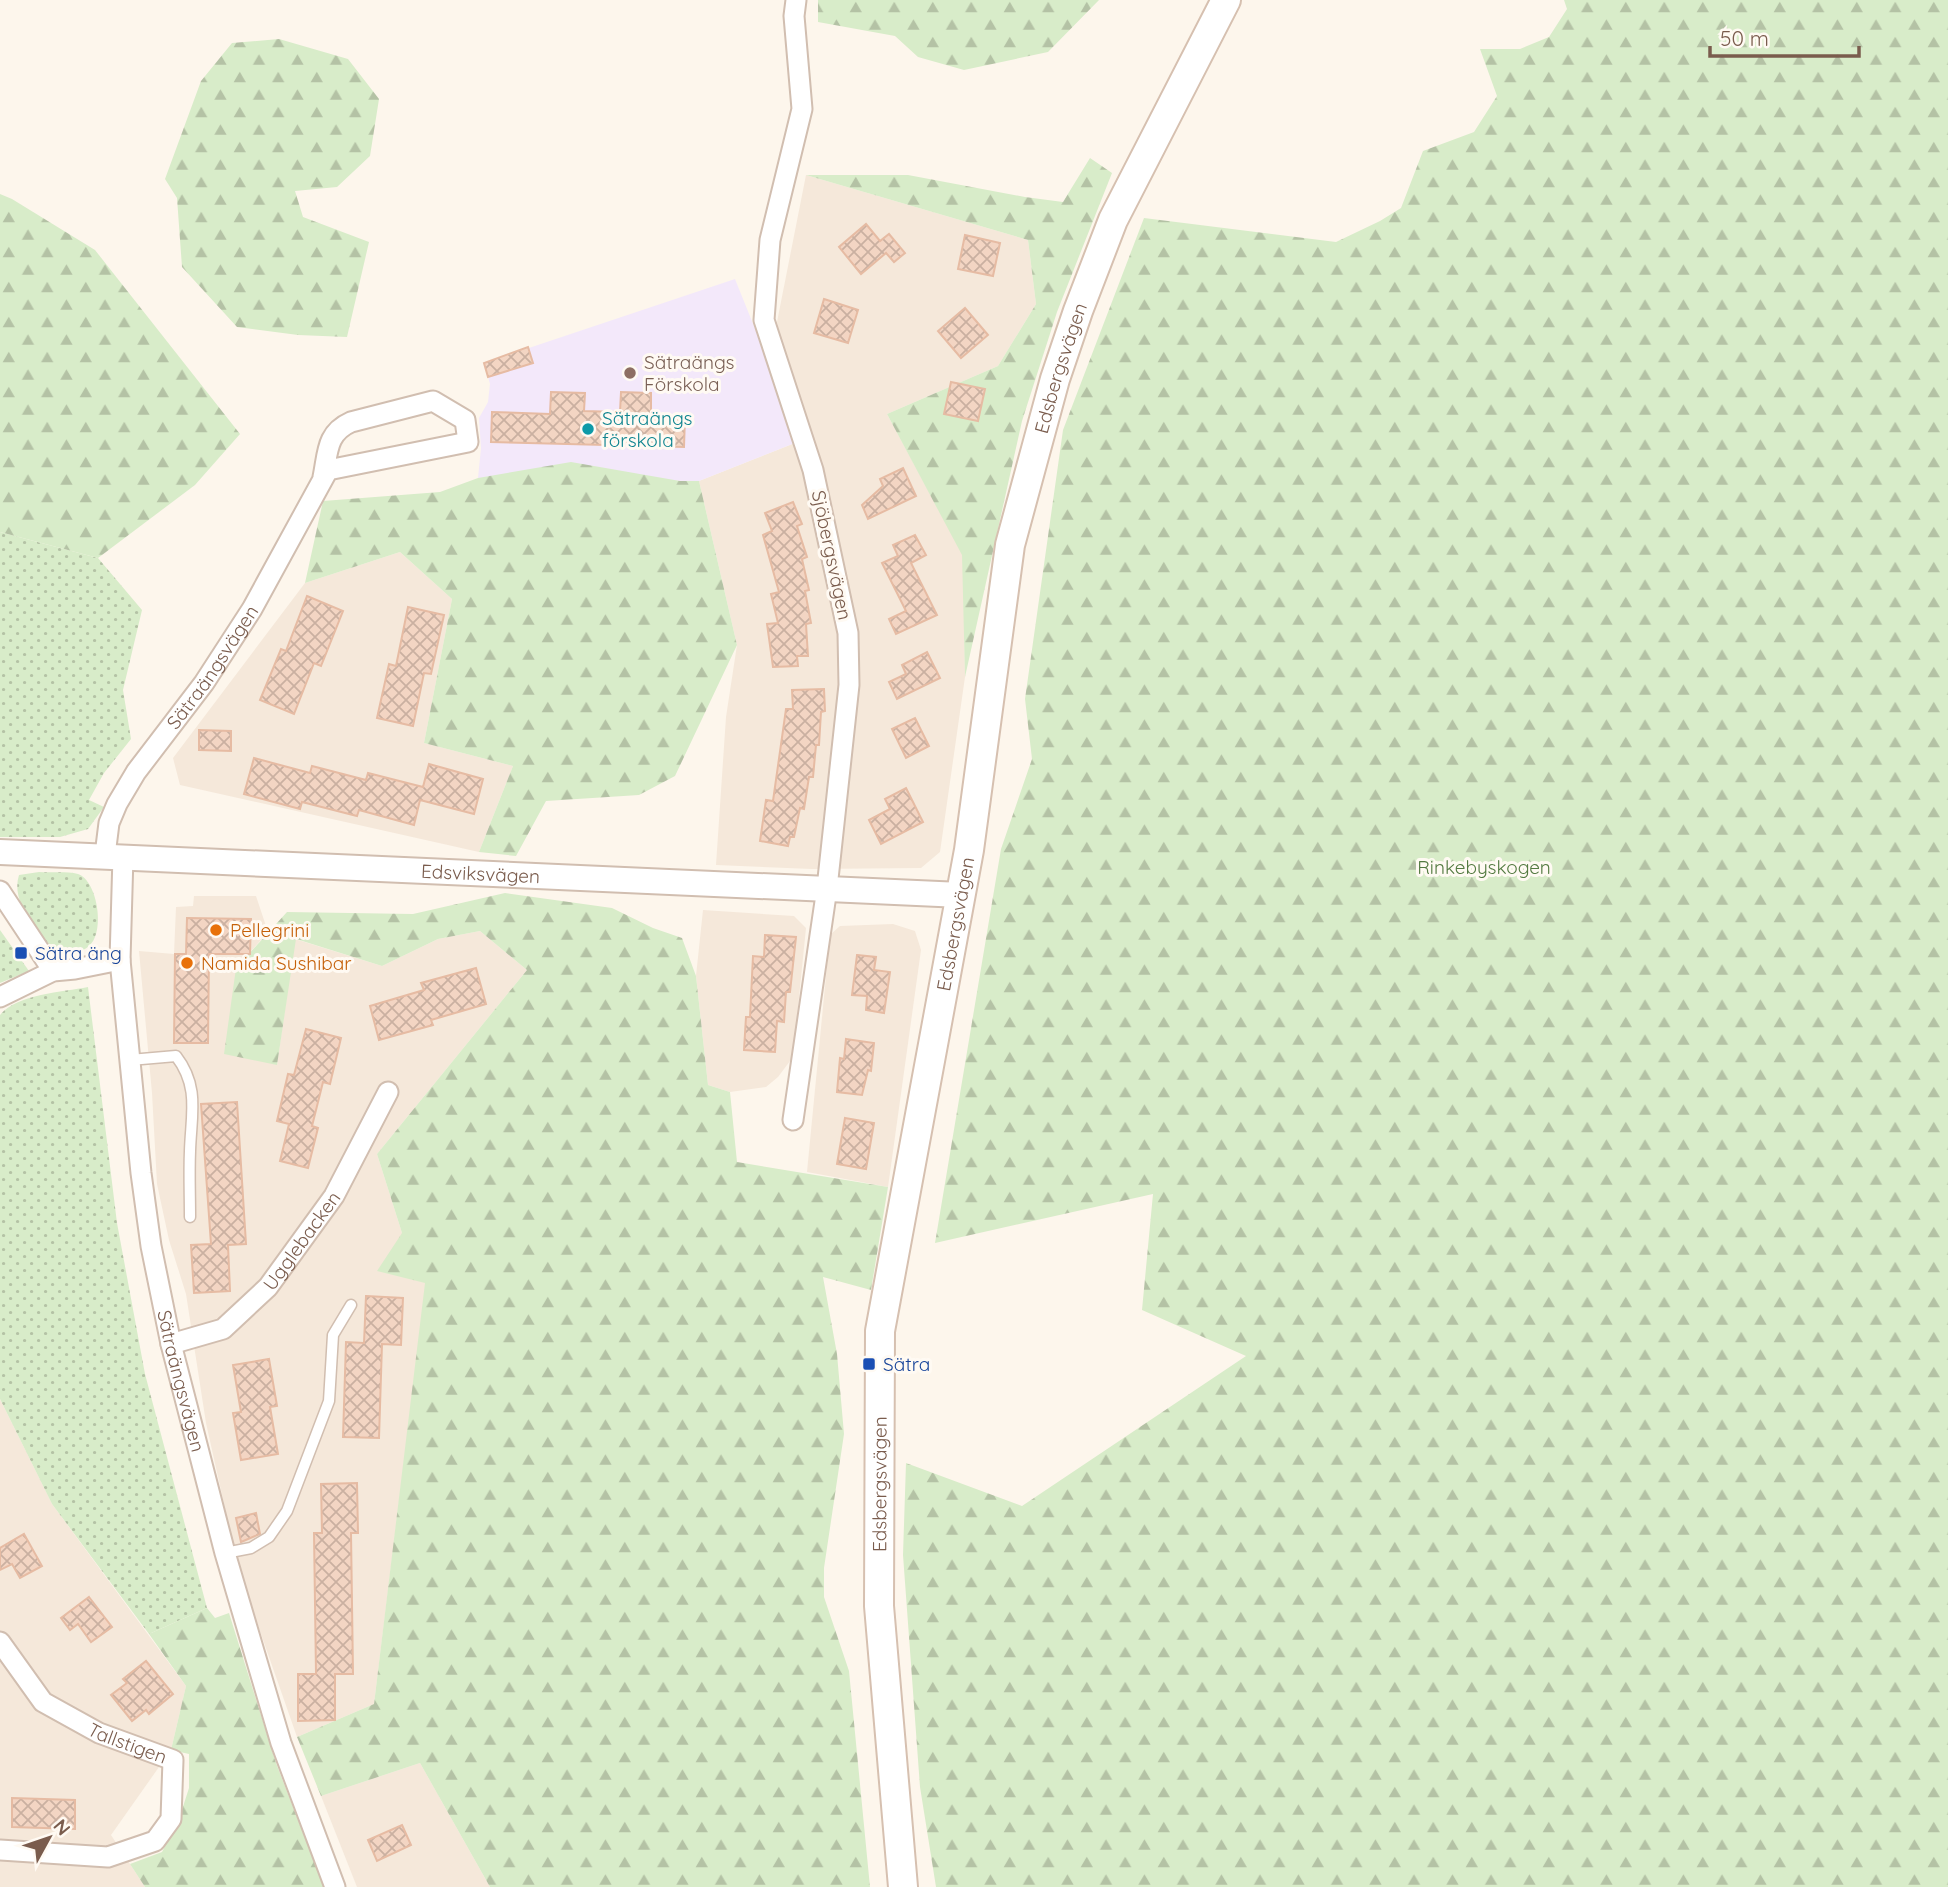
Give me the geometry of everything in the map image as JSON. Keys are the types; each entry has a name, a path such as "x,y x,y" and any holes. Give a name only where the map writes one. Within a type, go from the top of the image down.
{"main road":[{"name":"Edsbergsvägen","path":"903,1887 879,1606 880,1331 920,1103 961,895 1010,545 1055,379 1077,311 1113,220 1226,0"}],"street":[{"name":"Sjöbergsvägen","path":"793,1120 827,888 849,685 848,633 813,470 764,320 770,240 802,109 794,16 796,0"},
{"name":"Sätraängsvägen","path":"323,477 333,436 339,428 351,422 433,401 465,420 468,442 328,470 252,609 204,683 136,772 117,803 109,823 142,1185 172,1344 225,1553 281,1743 335,1887"},
{"name":"Edsviksvägen","path":"0,852 961,895"},
{"path":"0,891 53,971"},
{"path":"0,996 53,971 75,970 120,960"},
{"name":"Ugglebacken","path":"172,1344 223,1329 268,1287 334,1196 388,1092"},
{"name":"Tallstigen","path":"0,1642 43,1702 99,1733 173,1760 171,1819 155,1841 107,1857 0,1850"}],"lane":[{"path":"130,1060 176,1056 187,1071 193,1095 190,1217"},
{"path":"225,1553 251,1548 269,1537 287,1511 330,1401 333,1335 351,1305"}],"shaded area":[{"path":"806,175 1028,240 1036,304 998,366 887,414 963,555 965,677 940,852 921,868 812,869 716,865 726,717 737,645 699,481 800,441 777,322"},
{"name":"Sätraängs Förskola","path":"735,279 800,441 699,481 478,478 481,448 479,418 488,402 490,384 484,363"},
{"path":"400,552 452,599 424,743 513,766 479,852 180,785 173,758 305,583"},
{"path":"194,896 256,896 268,932 236,968 277,1065 295,939 382,966 438,939 480,931 527,970 377,1154 402,1233 426,1283 374,1704 297,1737 239,1571 206,1423 186,1294 169,1240 157,1184 139,951 174,954 176,907 193,906"},
{"path":"703,910 794,916 806,928 793,1057 778,1077 766,1087 730,1092 708,1085 696,976"},
{"path":"893,924 915,931 921,950 888,1187 807,1172 830,935 840,926"},
{"path":"0,1399 52,1504 186,1686 171,1750 111,1835 145,1887 0,1887"},
{"path":"420,1763 490,1887 357,1887 321,1796"}],"green space":[{"path":"818,0 1099,0 1048,52 964,70 918,57 895,36 818,22"},
{"name":"Rinkebyskogen","path":"1564,0 1948,0 1948,1887 936,1887 920,1787 903,1555 906,1463 1022,1506 1246,1356 1142,1310 1153,1194 935,1243 1001,849 1032,759 1025,699 1063,430 1144,218 1336,242 1380,221 1401,208 1423,151 1474,132 1497,96 1480,49 1520,49 1549,37 1567,9"},
{"path":"279,39 348,59 379,99 370,156 337,187 295,191 303,217 369,242 347,337 298,335 237,327 182,267 177,198 165,179 201,81 232,43"},
{"path":"1090,158 1112,173 1057,312 1022,421 965,677 962,555 887,414 998,366 1036,304 1028,240 806,175 908,175 1063,202"},
{"path":"0,194 95,250 240,434 195,485 98,558 0,532"},
{"path":"571,462 680,481 699,481 737,645 675,776 639,795 546,801 516,856 479,852 513,766 424,743 452,599 400,552 305,583 323,501 440,492 478,478"},
{"path":"0,532 98,558 142,610 123,690 131,739 104,773 89,800 104,807 88,829 60,837 0,837"},
{"path":"39,872 78,874 91,887 97,908 97,931 94,940 85,949 56,952 27,917 18,896 19,875"},
{"path":"505,893 612,908 653,928 682,938 696,976 708,1085 730,1092 737,1162 888,1187 871,1290 823,1277 837,1354 844,1434 824,1568 824,1597 849,1671 870,1887 490,1887 420,1763 321,1796 297,1737 374,1704 425,1283 377,1271 402,1233 377,1154 527,970 480,931 438,939 382,966 296,939 277,1065 224,1054 236,968 287,912 413,914"},
{"path":"0,930 29,971 0,983"},
{"path":"88,987 117,1223 145,1374 207,1608 149,1634 52,1504 0,1399 0,1015 17,1002 29,998"},
{"path":"207,1608 215,1618 229,1613 276,1763 324,1887 145,1887 130,1864 162,1852 178,1822 189,1788 189,1754 171,1750 186,1686 149,1634"}],"building":[{"path":"866,224 880,241 889,234 905,253 894,262 886,253 861,274 839,247"},
{"path":"965,235 1000,243 993,276 958,269"},
{"path":"824,299 858,310 848,343 814,333"},
{"path":"965,308 988,335 961,358 938,331"},
{"path":"528,347 533,363 488,377 484,363"},
{"path":"951,382 985,389 978,421 944,414"},
{"name":"Sätraängs förskola","path":"551,392 585,393 584,411 620,412 621,392 651,393 651,416 685,417 684,447 491,442 492,412 550,414"},
{"path":"903,468 916,496 868,519 862,505 883,486 880,479"},
{"path":"793,502 802,524 797,526 807,557 802,559 809,590 805,591 811,623 806,624 808,656 797,656 798,666 773,667 767,624 778,623 771,594 779,592 763,535 772,531 765,513"},
{"path":"915,535 926,555 911,563 937,615 896,634 889,619 906,611 882,563 898,556 893,545"},
{"path":"307,596 343,611 321,666 314,663 294,714 260,700 281,649 286,651"},
{"path":"408,607 444,615 431,674 424,673 413,726 377,718 389,664 396,666"},
{"path":"927,652 940,678 897,699 889,682 906,674 902,665"},
{"path":"824,689 825,711 821,712 813,777 809,777 804,809 800,808 794,837 790,837 788,846 760,841 766,800 773,801 786,709 793,709 792,690"},
{"path":"915,718 929,746 906,758 892,729"},
{"path":"199,730 231,731 231,751 199,750"},
{"path":"254,758 310,773 312,766 366,780 368,773 423,787 429,764 483,779 474,814 420,800 414,825 359,810 357,816 302,802 300,809 244,794"},
{"path":"906,788 923,822 881,844 869,820 890,809 885,799"},
{"path":"187,918 251,919 250,954 209,954 208,1043 174,1043 175,954 186,954"},
{"path":"765,935 796,937 790,992 786,992 784,1022 777,1021 775,1052 744,1050 746,1017 750,1017 753,956 764,957"},
{"path":"857,955 876,957 874,970 890,972 884,1013 866,1010 867,996 852,995"},
{"path":"476,968 486,1004 431,1020 433,1025 379,1040 370,1006 424,990 421,983"},
{"path":"306,1029 341,1038 330,1084 323,1082 312,1126 318,1128 308,1168 280,1161 289,1124 277,1121 288,1074 294,1075"},
{"path":"846,1039 874,1043 871,1071 868,1070 862,1095 837,1092 840,1058 844,1059"},
{"path":"237,1102 246,1244 228,1245 230,1291 194,1293 191,1245 211,1244 201,1104"},
{"path":"845,1118 874,1123 866,1169 837,1164"},
{"path":"366,1296 403,1298 401,1345 382,1344 379,1438 343,1437 346,1342 364,1343"},
{"path":"269,1359 277,1406 270,1407 278,1454 241,1460 233,1413 241,1412 233,1365"},
{"path":"357,1483 358,1533 351,1533 353,1674 335,1674 335,1720 298,1721 298,1674 316,1674 314,1533 322,1533 321,1484"},
{"path":"256,1513 260,1534 241,1542 236,1518"},
{"path":"24,1534 42,1566 20,1578 12,1564 0,1570 0,1548"},
{"path":"89,1597 112,1627 91,1642 78,1624 70,1630 61,1618"},
{"path":"146,1661 173,1694 149,1714 146,1710 132,1721 111,1695 127,1683 123,1679"},
{"path":"12,1798 75,1800 75,1829 12,1827"},
{"path":"402,1825 411,1845 377,1861 368,1840"}],"place":[{"name":"Sätraängs Förskola","path":"630,373"},
{"name":"Sätraängs förskola","path":"588,429"},
{"name":"Pellegrini","path":"216,930"},
{"name":"Sätra äng","path":"21,953"},
{"name":"Namida Sushibar","path":"187,963"},
{"name":"Sätra","path":"869,1364"}]}
